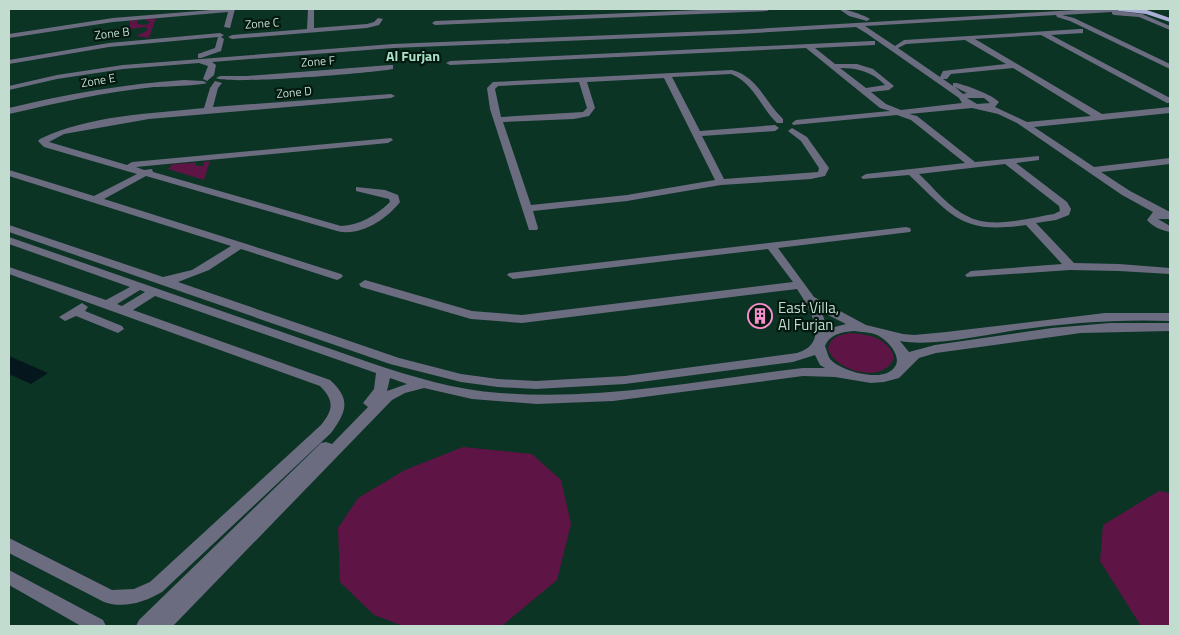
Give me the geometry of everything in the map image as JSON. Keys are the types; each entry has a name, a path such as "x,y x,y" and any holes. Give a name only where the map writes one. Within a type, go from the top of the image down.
{"main road":[{"path":"1119,9 1146,12 1170,19"},
{"path":"1149,9 1170,19"}],"street":[{"path":"310,30 311,9"},
{"name":"Zone C","path":"220,36 374,25 379,23 380,19 378,9"},
{"path":"435,23 766,9"},
{"path":"838,9 867,19"},
{"path":"838,9 841,21"},
{"path":"203,112 219,80 217,75 221,64 246,55 398,42 726,28 1032,9"},
{"path":"9,83 111,64 246,55 393,46 813,28 1123,9"},
{"path":"9,36 121,19 232,10 231,34 226,42 226,50 246,55"},
{"path":"530,10 533,19"},
{"path":"1089,11 1137,14 1170,28"},
{"path":"813,28 850,23 1019,13 1073,13 1170,67"},
{"path":"876,24 876,30 880,38 899,46 960,88 992,99 995,104 1022,123 1126,193 1147,210 1157,224 1170,229"},
{"path":"857,25 880,38 972,105"},
{"path":"353,27 354,38"},
{"path":"533,228 496,120 492,98 492,87 532,70 706,62 880,38 902,41 1080,31"},
{"path":"274,45 275,32"},
{"path":"1043,33 1170,101"},
{"path":"9,88 104,70 190,59 216,51 220,47 220,36"},
{"name":"Zone B","path":"9,63 220,36"},
{"name":"Zone B","path":"9,63 109,45 220,36"},
{"path":"967,38 1100,117"},
{"path":"899,46 904,42 928,40"},
{"path":"809,47 864,91 881,109"},
{"path":"190,59 212,65 210,75 205,81 207,89 203,112"},
{"path":"450,63 532,70 582,79 666,75 706,62 746,77 778,124"},
{"path":"832,66 850,64 864,66 890,86 864,91"},
{"path":"933,69 945,71 1014,66"},
{"name":"Zone F","path":"219,80 390,67"},
{"path":"944,77 948,72 972,69"},
{"path":"666,75 721,182"},
{"path":"496,120 586,114 591,108 582,79"},
{"name":"Zone E","path":"9,111 102,92 219,80"},
{"path":"867,115 881,109 916,115 954,104 963,98 977,94"},
{"name":"Zone D","path":"58,132 110,121 391,96"},
{"path":"983,106 995,104"},
{"path":"697,134 778,124 794,127 867,115 972,105 983,106 1001,112 1022,123 1170,110"},
{"path":"916,115 973,165"},
{"path":"527,209 627,198 721,182 822,174 824,168 794,127"},
{"path":"58,132 52,139 54,143 132,165 159,177 341,229 363,226 395,202 391,196 360,189"},
{"path":"58,132 46,137 43,142 46,145 342,224 364,221 385,206 387,202 385,197 375,192"},
{"path":"132,165 388,140"},
{"path":"866,177 1036,158"},
{"path":"98,201 147,172 174,160"},
{"path":"1091,170 1170,161"},
{"path":"911,172 960,217 969,222 988,225 1028,221 1060,216 1065,213 1066,209 1063,204 1007,162"},
{"path":"9,174 337,276"},
{"path":"98,201 139,182 159,177"},
{"path":"1126,193 1170,215"},
{"path":"1152,218 1156,215 1170,215"},
{"path":"1028,221 1069,266"},
{"path":"9,228 382,371 460,393 498,398 546,400 625,395 803,372 872,379 889,376 900,369 914,355 935,349 1079,328 1118,326 1170,327"},
{"path":"513,275 906,230"},
{"path":"9,240 139,286 158,285 206,295 395,361 444,375 498,383 577,384 625,380 793,358 808,354 820,343 825,335 838,329 854,328 914,339 1071,318 1170,317"},
{"path":"771,246 809,298 820,322 819,352 825,362 846,375"},
{"path":"93,300 70,314 116,331 129,313 158,285 197,272 243,247"},
{"path":"206,295 199,284 203,275 243,247"},
{"path":"971,274 1069,266 1117,266 1170,271"},
{"path":"9,270 325,383 334,391 338,401 338,410 334,420 326,429 156,587 144,594 122,598 110,597 9,544"},
{"path":"365,284 471,315 522,319 800,285"},
{"path":"107,305 139,286"},
{"path":"809,298 844,319 894,342 903,353 904,358 900,369"},
{"path":"145,626 377,396 384,384 382,371"},
{"path":"161,626 387,397 400,390 423,384"},
{"path":"9,577 97,626"}],"shaded area":[{"path":"156,18 149,38 136,36 148,30 146,27 130,29 130,21 138,20 137,24 146,25 150,22 146,19"},
{"path":"210,161 204,180 168,169 173,164 196,163 196,166 203,166 204,162"},
{"path":"850,333 877,338 888,346 894,358 889,366 871,373 860,372 849,369 832,357 828,349 833,339"},
{"path":"9,356 48,373 31,384 11,375 9,376"},
{"path":"463,447 532,454 561,480 571,524 557,580 503,625 499,626 403,626 374,615 340,582 338,528 358,498 405,470"},
{"path":"1159,491 1170,493 1170,626 1141,626 1100,561 1103,525"}],"place":[{"name":"East Villa, Al Furjan","path":"760,316"}],"district":[{"name":"Al Furjan","path":"413,55"}]}
